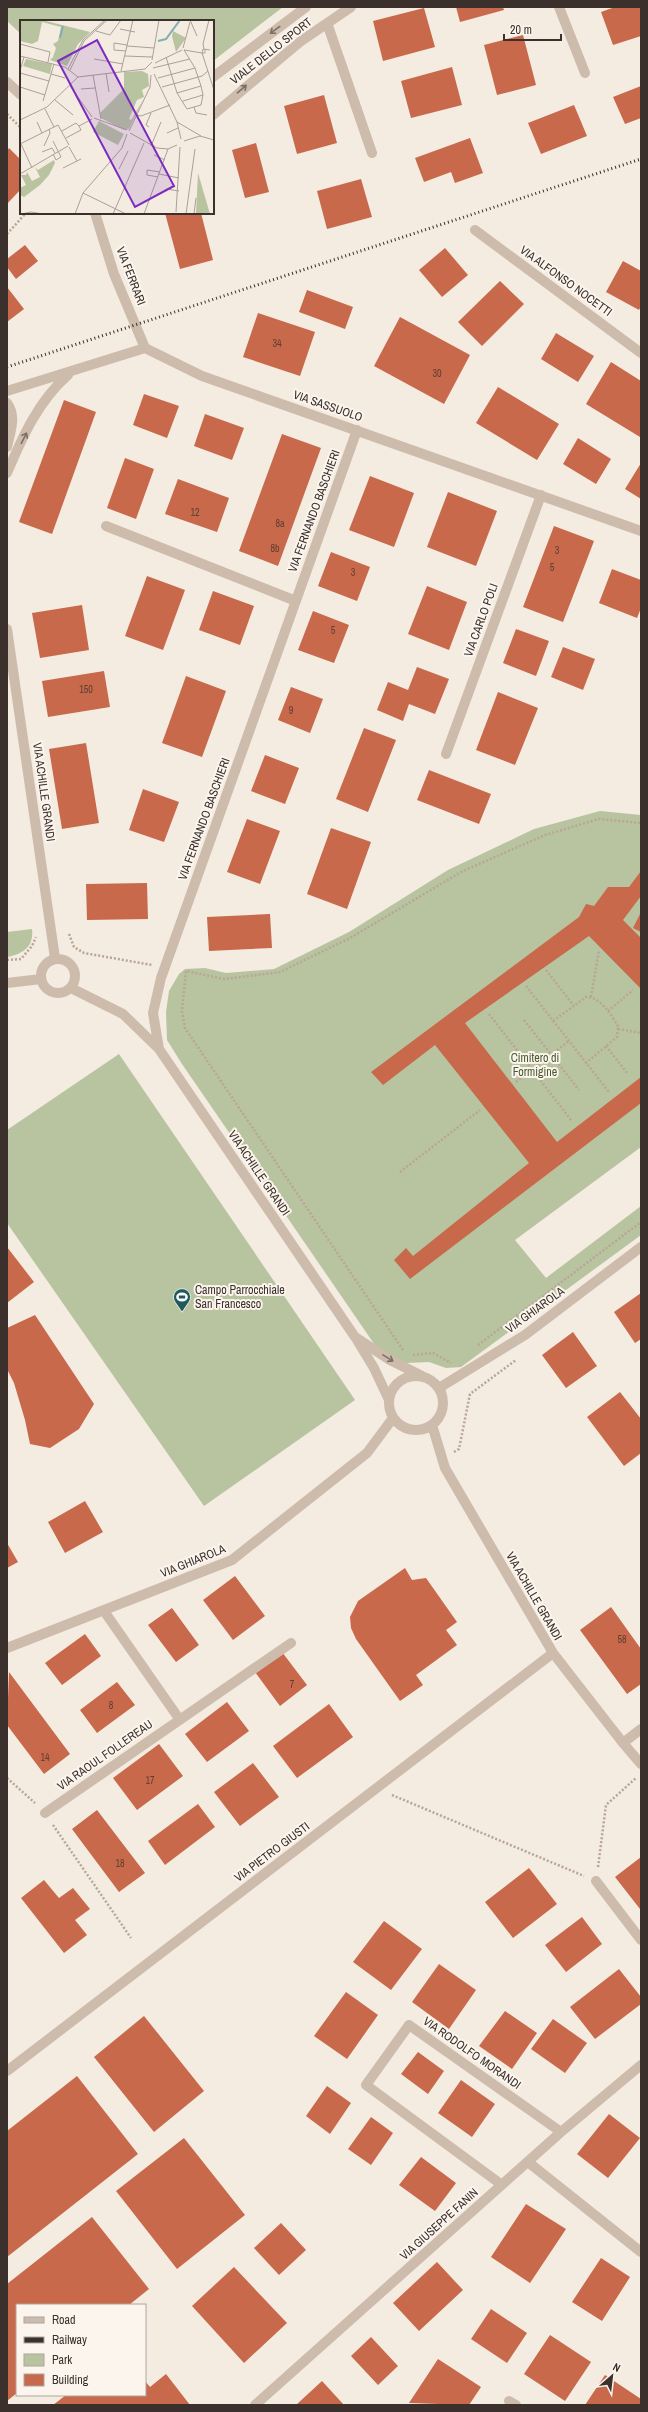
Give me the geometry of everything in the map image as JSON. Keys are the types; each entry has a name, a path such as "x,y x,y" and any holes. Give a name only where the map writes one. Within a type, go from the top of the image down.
{"street":[{"name":"VIALE DELLO SPORT","path":"214,76 306,7"},
{"name":"VIALE DELLO SPORT","path":"214,114 255,77 327,23 351,7"},
{"path":"559,7 584,73"},
{"name":"VIALE DELLO SPORT","path":"327,23 372,153"},
{"path":"7,82 20,94"},
{"name":"VIA FERRARI","path":"95,214 114,274 145,348"},
{"name":"VIA ALFONSO NOCETTI","path":"475,230 641,353"},
{"path":"7,391 70,373 145,348"},
{"name":"VIA SASSUOLO","path":"145,348 202,376 641,531"},
{"path":"7,473 40,406 54,387 70,373"},
{"path":"7,403 11,408 12,422 7,447"},
{"name":"VIA FERNANDO BASCHIERI","path":"159,1049 153,1013 161,978 357,430"},
{"name":"VIA CARLO POLI","path":"446,754 541,495"},
{"path":"106,526 296,600"},
{"name":"VIA ACHILLE GRANDI","path":"7,629 55,958"},
{"path":"55,958 66,960 74,968 75,978 71,988 56,993 46,988 41,979 42,968 50,960 55,958"},
{"path":"7,983 41,979"},
{"name":"VIA ACHILLE GRANDI","path":"71,988 123,1014 159,1049 355,1337 390,1360 422,1376"},
{"name":"VIA GHIAROLA","path":"439,1388 525,1335 641,1247"},
{"path":"355,1337 374,1368 389,1400"},
{"path":"422,1376 428,1378 439,1388 443,1404 442,1412 432,1425 416,1430 407,1429 393,1418 389,1410 389,1400 396,1384 404,1378 422,1376"},
{"name":"VIA GHIAROLA","path":"7,1648 232,1560 366,1453 393,1418"},
{"name":"VIA ACHILLE GRANDI","path":"432,1425 445,1468 553,1653 623,1744 641,1764"},
{"path":"104,1611 180,1720"},
{"name":"VIA RAOUL FOLLEREAU","path":"45,1813 291,1643"},
{"name":"VIA PIETRO GIUSTI","path":"7,2071 553,1653"},
{"path":"623,1744 641,1728"},
{"path":"596,1881 641,1940"},
{"name":"VIA RODOLFO MORANDI","path":"502,2185 366,2086 409,2025 561,2132"},
{"name":"VIA GIUSEPPE FANIN","path":"255,2405 561,2132 641,2065"},
{"path":"528,2162 641,2252"}],"path":[{"path":"7,114 20,127"},
{"path":"7,234 25,214"},
{"path":"457,1360 452,1363 433,1353 408,1356 185,1028 182,1011 186,971 224,979 280,972 350,938 460,872 545,835 599,819 641,823"},
{"path":"69,934 74,947 84,953 152,965"},
{"path":"7,960 21,958 32,946 36,937"},
{"path":"591,997 599,950"},
{"path":"546,970 574,1006"},
{"path":"526,986 609,1092"},
{"path":"608,1012 633,990"},
{"path":"553,1021 586,997 591,997 608,1012 618,1026 617,1037 586,1063"},
{"path":"488,1014 571,1120"},
{"path":"524,1020 579,1090"},
{"path":"618,1029 641,1033"},
{"path":"516,1082 569,1041"},
{"path":"606,1046 628,1074"},
{"path":"400,1172 480,1110"},
{"path":"473,1349 641,1222"},
{"path":"459,1449 470,1394 486,1382"},
{"path":"7,1778 45,1813 131,1938"},
{"path":"392,1795 596,1881 606,1804 636,1778"}],"green space":[{"path":"7,7 283,7 214,60 214,20 20,20 20,33 7,21"},
{"name":"Cimitero di Formigine","path":"600,811 641,815 641,1147 515,1240 546,1278 641,1206 641,1235 461,1367 446,1368 429,1362 406,1363 379,1351 182,1064 167,1040 166,1012 169,991 179,974 185,969 205,968 226,973 274,969 349,932 448,870 534,829"},
{"path":"32,929 31,941 26,949 18,954 7,957 7,932"},
{"name":"Campo Parrocchiale San Francesco","path":"119,1054 355,1400 204,1506 7,1223 7,1130"}],"building":[{"path":"456,7 503,7 504,10 460,22"},
{"path":"615,7 641,7 641,36 613,45 601,12"},
{"path":"424,8 435,47 383,61 373,21"},
{"path":"523,35 536,85 497,95 484,45"},
{"path":"452,67 462,105 411,118 401,81"},
{"path":"641,86 641,118 625,124 613,97"},
{"path":"324,95 337,143 297,154 284,106"},
{"path":"574,105 587,136 541,154 528,123"},
{"path":"470,138 483,173 455,183 451,172 424,182 415,158"},
{"path":"256,143 269,192 245,198 232,150"},
{"path":"9,148 20,159 20,190 7,204 7,151"},
{"path":"361,179 372,217 327,229 317,191"},
{"path":"165,214 201,214 213,260 180,269"},
{"path":"25,245 38,261 16,279 7,267 7,259"},
{"path":"445,248 468,275 442,297 419,270"},
{"path":"623,261 641,271 641,306 639,310 606,292"},
{"path":"500,281 524,304 482,346 458,322"},
{"path":"7,287 24,309 7,322"},
{"path":"307,290 353,307 345,329 299,312"},
{"path":"258,313 315,332 300,376 243,357"},
{"path":"400,317 470,355 444,404 374,366"},
{"path":"556,333 594,356 578,382 541,359"},
{"path":"611,362 641,381 640,437 586,404"},
{"path":"498,387 559,424 537,460 476,423"},
{"path":"144,394 179,406 167,438 133,425"},
{"path":"64,400 96,412 52,534 19,522"},
{"path":"205,414 244,428 232,460 194,446"},
{"path":"282,434 321,448 278,566 239,551"},
{"path":"578,438 611,459 596,484 563,464"},
{"path":"125,458 154,469 136,519 107,508"},
{"path":"641,463 641,499 625,489"},
{"path":"370,476 414,493 394,547 349,530"},
{"path":"178,479 229,498 217,532 165,514"},
{"path":"448,492 497,511 476,566 427,547"},
{"path":"554,526 594,541 563,622 523,607"},
{"path":"331,552 370,567 357,601 318,586"},
{"path":"612,569 641,580 641,608 637,618 599,603"},
{"path":"147,576 185,590 163,650 125,636"},
{"path":"427,586 467,602 449,650 408,634"},
{"path":"213,591 254,606 240,645 199,630"},
{"path":"82,605 89,650 40,658 32,613"},
{"path":"313,611 349,625 334,663 298,650"},
{"path":"516,629 549,641 536,676 503,663"},
{"path":"563,647 595,659 583,690 551,677"},
{"path":"417,667 449,679 435,714 409,704 403,721 377,710 388,682 408,690"},
{"path":"104,671 110,707 48,717 42,681"},
{"path":"186,676 226,691 202,757 162,743"},
{"path":"291,687 323,699 310,733 278,720"},
{"path":"498,692 538,708 515,765 476,750"},
{"path":"364,728 396,740 368,812 336,799"},
{"path":"86,743 99,823 62,829 49,749"},
{"path":"265,755 299,768 285,804 251,791"},
{"path":"429,770 491,794 479,824 417,800"},
{"path":"143,789 179,802 164,842 129,830"},
{"path":"247,819 280,831 260,884 227,872"},
{"path":"331,828 371,842 347,909 307,894"},
{"path":"641,871 641,896 623,920 641,938 641,989 589,936 465,1023 557,1142 641,1077 641,1103 410,1279 394,1260 406,1248 413,1256 529,1163 435,1045 383,1085 371,1072 579,917 586,904 594,906 608,887 629,887"},
{"path":"147,883 148,919 87,920 86,884"},
{"path":"641,912 641,932 633,928"},
{"path":"270,914 272,948 209,951 207,917"},
{"path":"7,1247 34,1282 7,1303"},
{"path":"641,1293 641,1339 635,1343 614,1312"},
{"path":"35,1315 94,1404 79,1429 50,1448 30,1444 25,1420 14,1383 7,1369 7,1328"},
{"path":"573,1332 597,1366 566,1388 542,1355"},
{"path":"620,1392 641,1419 641,1453 624,1466 587,1417"},
{"path":"85,1501 103,1532 65,1553 48,1522"},
{"path":"7,1543 18,1562 7,1568"},
{"path":"405,1568 412,1580 426,1578 457,1622 446,1630 457,1645 416,1675 423,1685 400,1701 356,1639 351,1628 350,1617 358,1601"},
{"path":"235,1576 265,1616 233,1640 203,1600"},
{"path":"611,1607 641,1649 641,1684 627,1694 580,1630"},
{"path":"172,1608 199,1645 176,1662 148,1625"},
{"path":"85,1634 101,1656 62,1685 45,1663"},
{"path":"282,1652 307,1685 280,1706 255,1672"},
{"path":"9,1672 70,1754 44,1774 7,1725"},
{"path":"117,1682 135,1705 97,1733 80,1710"},
{"path":"227,1702 249,1731 207,1762 185,1734"},
{"path":"329,1704 353,1737 297,1778 273,1746"},
{"path":"159,1744 183,1776 137,1810 113,1778"},
{"path":"253,1763 279,1797 240,1826 214,1792"},
{"path":"198,1804 215,1827 165,1865 148,1841"},
{"path":"97,1810 145,1873 119,1892 72,1829"},
{"path":"641,1857 641,1908 640,1909 615,1877"},
{"path":"529,1868 557,1904 513,1938 485,1902"},
{"path":"44,1880 59,1898 73,1888 90,1909 75,1920 87,1935 64,1953 21,1898"},
{"path":"582,1917 602,1944 566,1972 545,1945"},
{"path":"384,1921 422,1949 391,1990 353,1962"},
{"path":"439,1964 476,1990 449,2029 412,2002"},
{"path":"619,1969 641,1997 641,2004 595,2039 570,2007"},
{"path":"346,1992 378,2015 347,2059 314,2036"},
{"path":"505,2011 537,2033 512,2069 479,2046"},
{"path":"144,2016 204,2091 154,2132 94,2057"},
{"path":"553,2019 587,2043 565,2073 531,2049"},
{"path":"418,2052 444,2071 428,2094 401,2074"},
{"path":"77,2076 138,2154 7,2257 7,2131"},
{"path":"461,2080 495,2104 472,2137 438,2113"},
{"path":"327,2086 351,2103 330,2134 306,2116"},
{"path":"609,2114 640,2138 608,2178 577,2154"},
{"path":"371,2117 393,2133 371,2165 348,2149"},
{"path":"184,2138 245,2215 177,2269 116,2191"},
{"path":"421,2157 456,2183 435,2211 399,2185"},
{"path":"526,2204 566,2229 530,2283 491,2257"},
{"path":"92,2217 149,2289 130,2304 16,2304 16,2394 7,2401 7,2284"},
{"path":"281,2223 306,2250 279,2275 254,2248"},
{"path":"601,2258 630,2277 602,2321 572,2302"},
{"path":"437,2262 463,2290 419,2331 393,2303"},
{"path":"234,2267 287,2323 244,2363 192,2306"},
{"path":"491,2309 527,2333 507,2363 471,2339"},
{"path":"550,2335 591,2362 565,2401 524,2374"},
{"path":"371,2337 398,2366 378,2385 351,2356"},
{"path":"438,2359 481,2387 469,2405 409,2403"},
{"path":"166,2374 190,2405 53,2405 65,2396 146,2396 146,2382 150,2387"},
{"path":"605,2375 641,2399 641,2405 585,2405"},
{"path":"322,2381 344,2405 296,2405"}],"railway":[{"path":"7,367 641,159"}],"place":[{"name":"Campo Parrocchiale San Francesco","path":"182,1312"}]}
